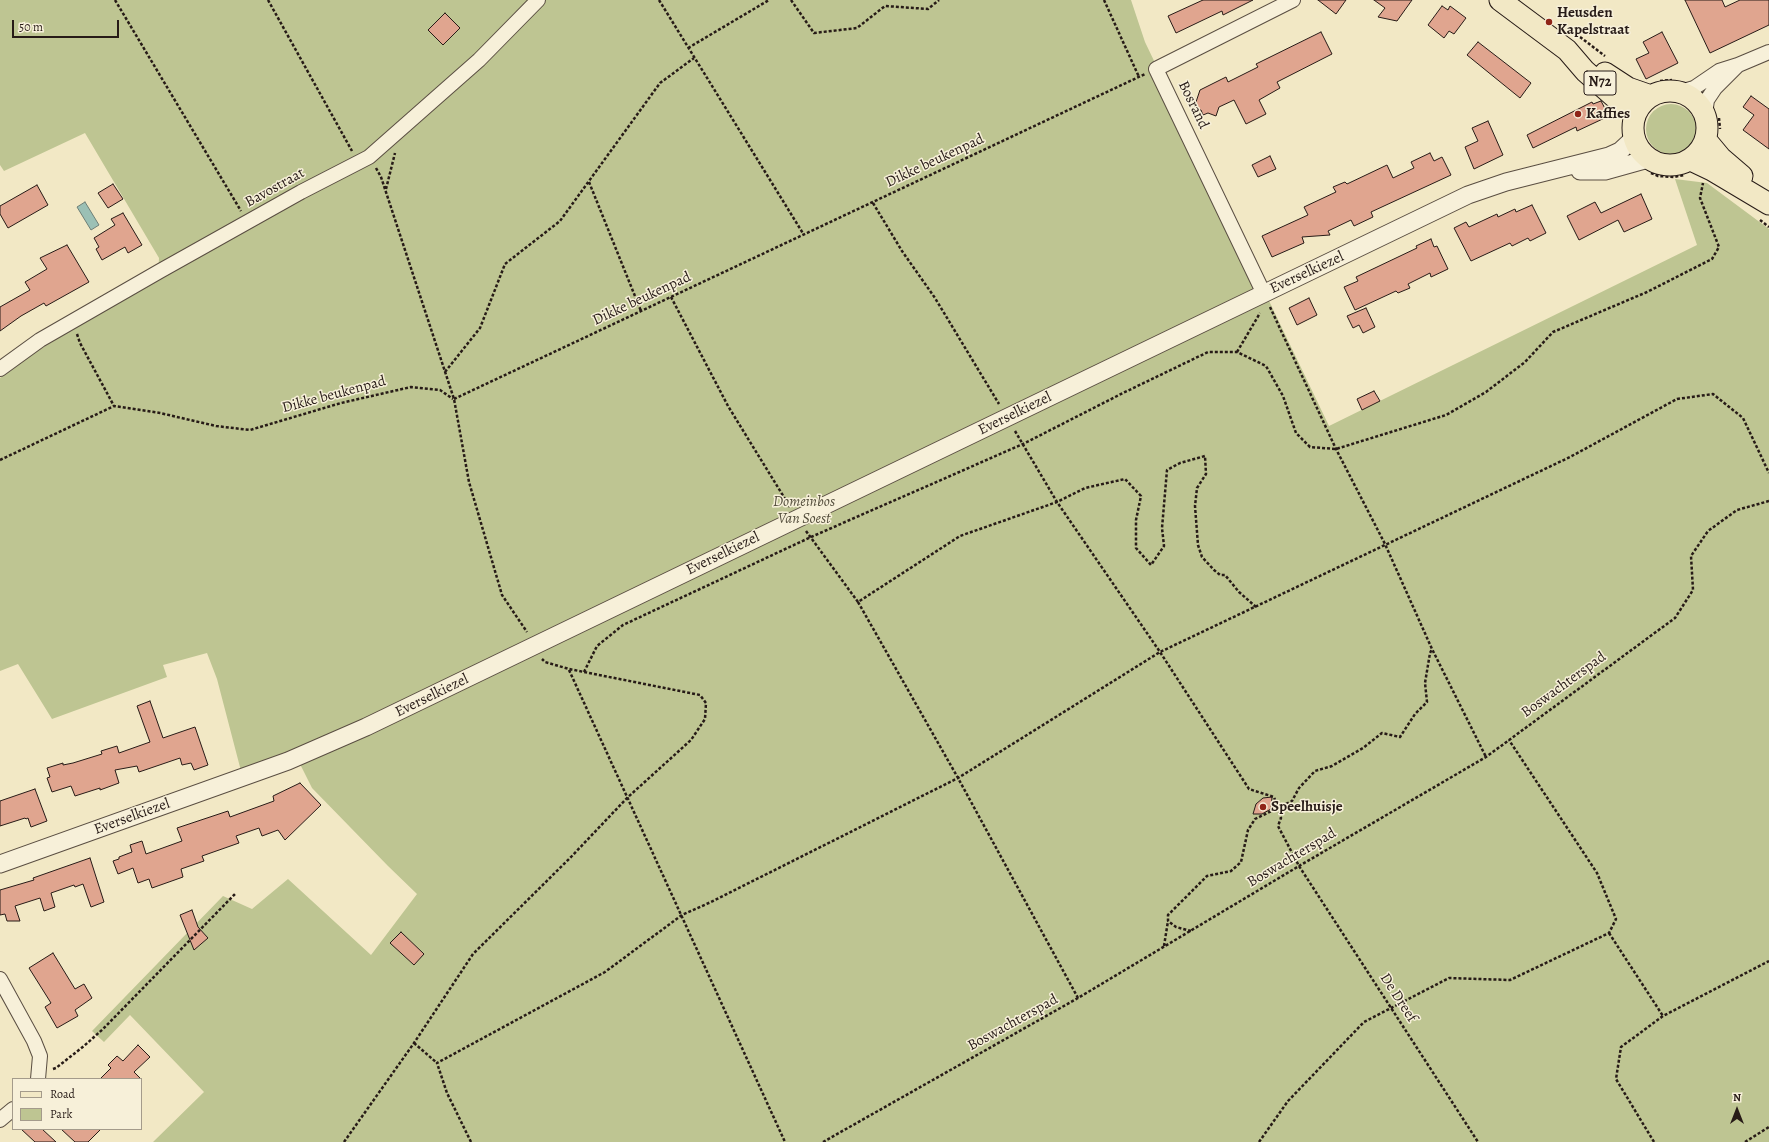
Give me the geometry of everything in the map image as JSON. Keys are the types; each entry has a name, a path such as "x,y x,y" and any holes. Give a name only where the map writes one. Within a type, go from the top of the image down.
{"main road":[{"name":"N72","path":"1500,0 1567,50 1589,62 1628,88 1651,96"},
{"name":"N72","path":"1567,50 1585,71 1635,114"},
{"path":"1769,200 1721,158 1708,127 1712,113 1690,96 1680,92 1665,91 1651,96 1642,104 1635,114 1633,126 1634,138 1639,150 1649,166 1677,165 1688,168 1712,170 1769,204"},
{"path":"1688,168 1700,151 1713,138"}],"street":[{"name":"Bavostraat","path":"0,369 40,340 248,223 364,160 401,130 479,60 538,0"},
{"path":"1156,69 1294,0"},
{"path":"1680,92 1694,88 1719,71 1769,52"},
{"path":"1712,113 1707,100 1715,88 1738,65"},
{"name":"Bosrand","path":"1156,69 1264,294"},
{"name":"Everselkiezel","path":"0,864 288,761 366,727 1468,195 1506,182 1609,156 1620,151 1634,138"},
{"name":"Everselkiezel","path":"1545,172 1605,171 1649,166"},
{"path":"0,979 34,1041 40,1056 39,1075"},
{"path":"0,1120 12,1110"}],"path":[{"path":"115,0 248,223"},
{"path":"268,0 364,160 381,177 454,400 468,482 502,596 526,630 533,647 545,662 569,669 700,695 706,703 705,718 692,740 627,798 571,857 473,954 414,1043 344,1142"},
{"path":"658,0 804,235"},
{"path":"688,48 769,0"},
{"path":"791,0 814,32 856,28 886,6 928,9 939,0"},
{"path":"1104,0 1139,77"},
{"path":"445,372 480,328 505,264 560,221 660,82 694,58"},
{"name":"Dikke beukenpad","path":"114,406 160,413 216,426 250,430 341,403 411,387 440,390 454,400 1156,69"},
{"path":"1712,113 1713,138"},
{"path":"386,190 401,130"},
{"path":"1649,166 1658,176 1674,177 1688,168"},
{"path":"584,672 597,646 623,625 811,537 1023,444 1123,392 1208,352 1237,352 1266,366 1283,396 1296,433 1310,447 1336,449 1446,415 1486,392 1525,362 1553,332 1647,292 1712,259 1719,247 1700,198 1704,177"},
{"path":"588,182 641,312"},
{"path":"873,203 902,251 935,298 1057,502 1160,652 1249,789 1274,797 1278,808"},
{"path":"1237,352 1262,310 1264,294"},
{"path":"1264,294 1336,449 1385,544 1432,649 1486,757"},
{"path":"671,297 728,406 797,518 858,602 958,778 1078,998"},
{"path":"0,460 114,406 80,343 72,322"},
{"path":"437,1064 605,972 682,915 711,902 958,778 1160,652 1570,457 1677,399 1713,394 1742,418 1769,473"},
{"path":"858,602 960,536 1057,502 1085,488 1125,479 1141,496 1136,520 1136,548 1151,565 1164,546 1162,528 1168,470 1180,463 1205,456 1206,474 1197,488 1195,506 1198,544 1202,557 1220,575 1225,575 1239,592 1256,607"},
{"name":"Boswachterspad","path":"823,1142 1078,998 1299,866 1486,757 1674,618 1693,590 1690,556 1708,531 1737,510 1769,502"},
{"path":"1164,947 1168,915 1207,876 1231,871 1241,862 1248,830 1255,819 1292,800 1299,788 1316,771 1332,766 1357,752 1382,733 1400,737 1414,714 1427,702 1425,683 1432,649"},
{"path":"569,669 785,1142"},
{"path":"1259,1142 1288,1102 1364,1022 1450,978 1510,980 1608,933 1616,919 1597,873 1509,740"},
{"name":"De Dreef","path":"1278,808 1281,818 1278,826 1299,866 1478,1142"},
{"path":"39,1075 56,1068 84,1046 236,894"},
{"path":"1168,921 1176,927 1191,931"},
{"path":"1608,933 1663,1016"},
{"path":"1654,1142 1616,1079 1621,1047 1663,1016 1769,961"},
{"path":"414,1043 437,1064 446,1093 472,1142"},
{"path":"1745,1142 1769,1127"}],"green space":[{"name":"Domeinbos Van Soest","path":"0,0 1131,0 1145,42 1329,426 1697,245 1675,179 1707,183 1769,229 1769,1142 153,1142 204,1092 130,1015 104,1042 92,1031 223,896 252,909 288,879 371,955 417,894 312,788 300,764 241,771 217,679 207,653 163,665 167,677 52,719 18,664 0,671 0,378 22,360 158,278 159,258 85,133 4,171 0,165"},
{"path":"1666,104 1676,104 1689,111 1696,124 1696,134 1689,147 1676,154 1666,154 1657,150 1650,143 1646,134 1646,124 1650,115 1657,108"}],"water":[{"path":"85,202 99,225 91,230 77,207"}],"building":[{"path":"1203,0 1253,0 1223,15 1222,11 1176,33 1168,16"},
{"path":"1318,0 1346,0 1336,14"},
{"path":"1374,0 1412,0 1397,21 1378,17 1385,8"},
{"path":"1685,0 1722,0 1725,7 1740,0 1769,0 1769,25 1710,53"},
{"path":"1442,6 1448,10 1450,6 1466,18 1454,34 1449,31 1444,38 1428,25"},
{"path":"445,13 460,28 443,45 428,30"},
{"path":"1321,32 1332,54 1277,82 1280,88 1259,100 1266,114 1246,124 1234,100 1219,107 1216,116 1208,113 1203,115 1201,110 1194,108 1200,90 1226,77 1228,82 1258,67 1256,64"},
{"path":"1662,32 1678,63 1646,79 1636,59 1649,53 1643,42"},
{"path":"1478,42 1531,83 1520,98 1467,55"},
{"path":"1751,96 1769,109 1769,149 1743,130 1754,115 1743,107"},
{"path":"1601,101 1609,116 1577,131 1576,127 1533,148 1527,135 1592,102 1593,104"},
{"path":"1488,121 1503,155 1474,169 1465,147 1478,141 1472,128"},
{"path":"1430,153 1434,161 1442,157 1451,175 1371,212 1373,217 1354,226 1351,220 1328,231 1330,235 1302,237 1304,243 1272,257 1262,236 1308,215 1304,207 1336,192 1333,187 1345,182 1347,184 1387,165 1393,178 1414,168 1411,162"},
{"path":"1270,156 1276,169 1258,177 1252,165"},
{"path":"113,184 123,199 108,208 98,193"},
{"path":"37,185 48,205 8,228 0,214 0,206"},
{"path":"1641,194 1652,219 1624,232 1618,220 1579,240 1567,216 1595,202 1601,213"},
{"path":"1532,205 1546,233 1530,241 1528,238 1512,246 1510,243 1471,261 1454,228 1466,222 1469,227 1497,214 1498,217 1515,209 1516,212"},
{"path":"123,213 142,245 128,253 125,247 102,260 96,249 99,247 94,238 115,225 111,219"},
{"path":"1431,239 1434,247 1437,246 1448,269 1431,277 1430,273 1408,284 1410,288 1398,293 1396,291 1355,310 1344,287 1358,281 1356,277 1417,248 1416,246"},
{"path":"67,245 89,282 46,306 44,303 21,316 0,331 0,307 30,290 25,282 47,269 40,258"},
{"path":"1309,298 1317,315 1297,325 1289,308"},
{"path":"1366,308 1375,327 1363,333 1359,325 1353,328 1347,316"},
{"path":"1374,391 1380,401 1362,410 1357,399"},
{"path":"150,701 163,738 195,727 208,765 194,770 191,763 182,765 180,758 139,772 137,766 115,770 119,783 100,790 100,788 75,796 71,786 52,792 47,778 50,777 47,768 63,763 63,765 73,763 102,754 101,751 117,746 119,753 150,742 137,706"},
{"path":"300,783 321,805 285,840 278,830 262,836 259,828 236,836 239,843 202,856 204,861 181,869 183,877 152,888 149,879 138,883 133,868 118,874 113,861 132,852 130,845 142,841 146,854 182,841 177,828 228,811 230,817 274,801 273,796"},
{"path":"35,789 47,821 31,827 28,818 25,818 0,826 0,801"},
{"name":"Speelhuisje","path":"1272,797 1271,809 1262,814 1253,814 1256,804 1263,798"},
{"path":"90,858 104,902 91,907 83,884 75,887 74,885 51,893 55,907 44,911 40,898 15,906 20,921 7,921 5,914 0,915 0,890 34,880 33,878"},
{"path":"192,910 198,927 208,938 194,950 180,915"},
{"path":"401,932 424,954 414,965 390,943"},
{"path":"53,953 75,989 84,984 92,998 75,1010 78,1016 57,1028 45,1007 51,1003 29,968"},
{"path":"138,1045 150,1057 134,1072 140,1078 101,1078 111,1068 108,1065 117,1056 123,1061"},
{"path":"22,1130 43,1130 56,1142 35,1142"},
{"path":"62,1130 100,1130 88,1142 75,1142"}],"place":[{"name":"Heusden Kapelstraat","path":"1549,22"},
{"name":"Kaffies","path":"1578,114"},
{"name":"Speelhuisje","path":"1263,807"}]}
